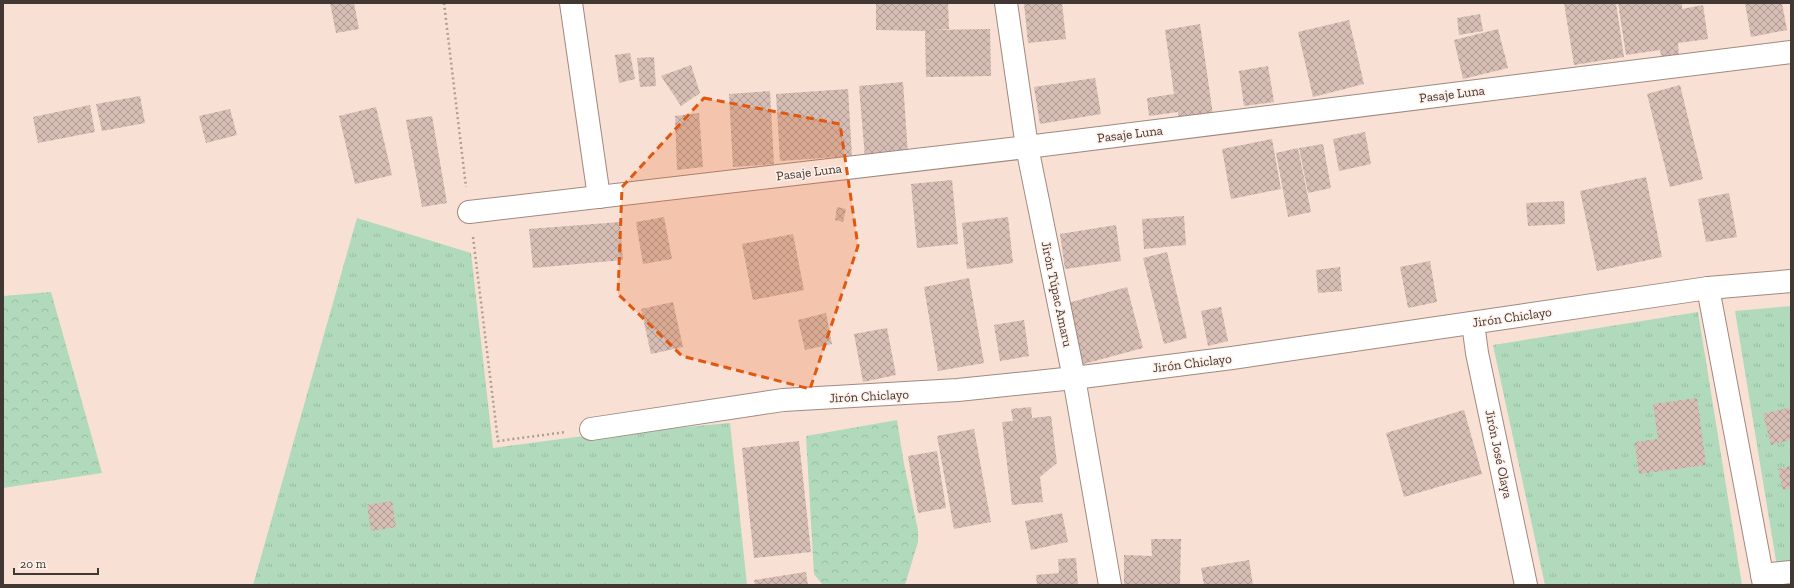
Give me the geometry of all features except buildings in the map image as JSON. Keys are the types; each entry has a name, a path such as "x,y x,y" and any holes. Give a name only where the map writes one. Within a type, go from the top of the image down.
{"street":[{"path":"571,3 599,197"},
{"name":"Jirón Túpac Amaru","path":"1006,3 1027,147 1074,378 1110,585"},
{"name":"Pasaje Luna","path":"469,212 1027,147 1791,52"},
{"name":"Jirón Chiclayo","path":"591,429 782,400 958,390 1074,378 1232,358 1708,288 1791,281"},
{"path":"1708,288 1763,580 1791,572"},
{"name":"Jirón José Olaya","path":"1473,323 1477,353 1526,585"}],"path":[{"path":"444,3 498,441 591,429"}],"highlighted area":[{"path":"704,98 840,124 858,246 810,389 682,356 618,294 622,187"}],"green space":[{"path":"357,218 471,253 493,448 576,437 730,423 747,585 253,585"},
{"path":"51,292 102,473 3,488 3,296"},
{"path":"1791,306 1791,585 1780,585 1735,311"},
{"path":"1698,312 1742,585 1545,585 1493,345"},
{"path":"897,420 904,464 918,530 918,542 905,585 823,585 814,574 806,436"}]}
